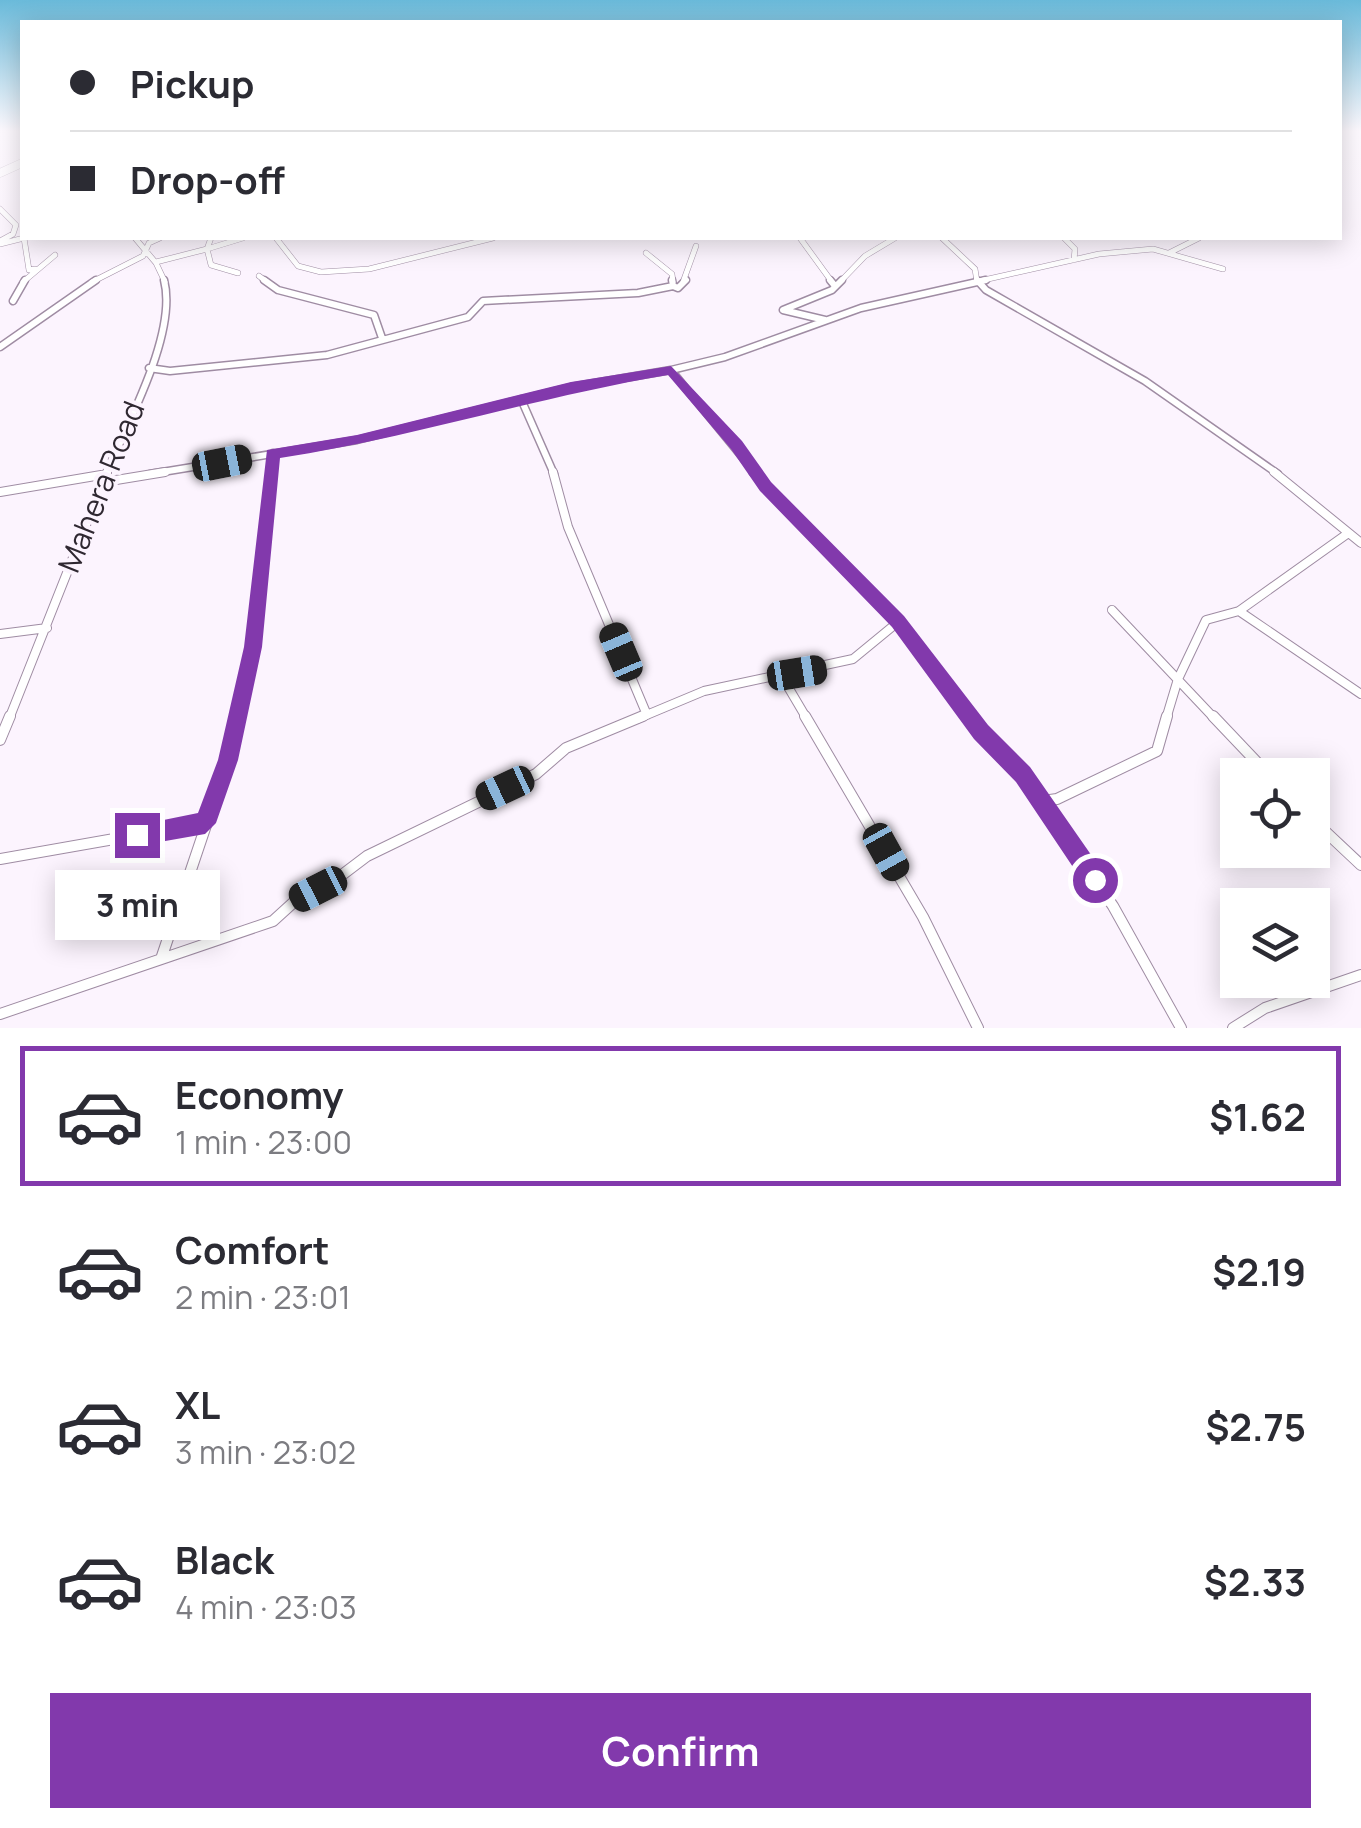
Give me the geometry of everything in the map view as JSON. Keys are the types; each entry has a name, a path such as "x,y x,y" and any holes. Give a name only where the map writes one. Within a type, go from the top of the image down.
{"street":[{"path":"0,209 16,225 13,234 0,242"},
{"path":"24,240 29,270 35,269"},
{"name":"Mahera Road","path":"0,740 149,368 169,303 166,273 137,240"},
{"path":"0,348 55,314 124,261 142,256 157,240"},
{"path":"210,240 207,248 211,265 238,274"},
{"path":"156,262 228,240"},
{"path":"278,240 298,266 354,274 450,245 481,240"},
{"path":"801,240 835,286"},
{"path":"824,320 783,310 835,286 865,256 892,240"},
{"path":"944,240 974,268 977,283 1109,365 1145,381 1303,492 1361,543"},
{"path":"1066,240 1075,249 1074,260"},
{"path":"1169,252 1190,240"},
{"path":"149,368 170,371 299,360 468,317 483,301 678,288 687,278 696,246"},
{"path":"0,492 357,440 521,399 726,358 824,320 1136,248 1169,252 1224,268"},
{"path":"646,253 672,274 673,286"},
{"path":"13,301 35,269 55,255"},
{"path":"259,276 278,290 374,315 382,338"},
{"path":"671,370 736,445 765,486 898,622 981,732 1044,801 1112,906 1181,1028"},
{"path":"521,399 556,478 568,527 647,715"},
{"path":"161,958 228,760 253,647 273,454"},
{"path":"1044,801 1057,799 1157,751 1178,679 1206,620 1239,612 1347,534"},
{"path":"1112,610 1253,758"},
{"path":"1239,612 1361,694"},
{"path":"0,1014 272,921 295,901 330,884 367,856 536,774 566,748 704,691 827,668 853,659 898,622"},
{"path":"0,634 47,628"},
{"path":"781,674 923,917 978,1028"},
{"path":"0,859 205,823"},
{"path":"1330,836 1361,865"},
{"path":"1232,1028 1265,1008 1361,975"}],"route":[{"path":"137,835 205,823 228,760 253,647 273,454 357,440 571,387 671,370 736,445 765,486 846,564 898,622 981,732 1044,801 1095,880"}]}
